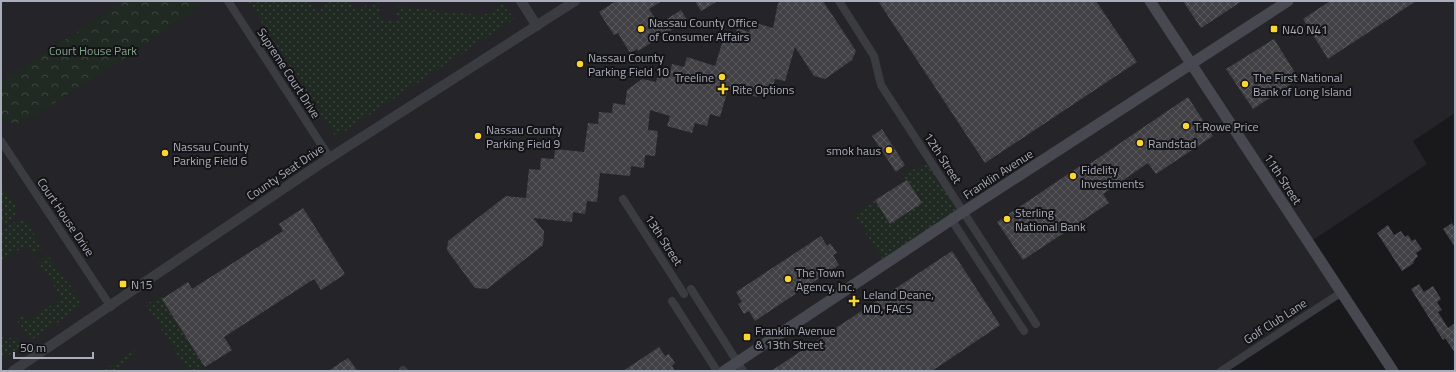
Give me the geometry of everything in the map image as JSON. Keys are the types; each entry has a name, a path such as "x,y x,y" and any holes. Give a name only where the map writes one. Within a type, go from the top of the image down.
{"main road":[{"name":"11th Street","path":"1150,1 1393,371"},
{"name":"Franklin Avenue","path":"724,371 741,366 951,220 1288,1"}],"street":[{"name":"Supreme Court Drive","path":"228,1 330,158"},
{"path":"521,1 537,26"},
{"name":"County Seat Drive","path":"13,371 330,158 575,1"},
{"name":"12th Street","path":"839,1 874,56 881,85 1036,324"},
{"name":"Court House Drive","path":"1,141 111,306"},
{"name":"13th Street","path":"623,199 741,366"},
{"path":"951,220 1024,331"},
{"name":"Golf Club Lane","path":"1222,371 1342,292"},
{"path":"672,301 717,371"}],"shaded area":[{"path":"1,1 1455,1 1455,113 1413,141 1427,164 1310,242 1342,293 1223,371 1,371"}],"green space":[{"name":"Court House Park","path":"124,1 196,1 200,7 108,69 26,121 16,124 1,120 1,82"},
{"path":"248,1 311,1 317,10 330,1 351,1 357,10 365,4 368,9 380,1 379,20 396,21 398,6 478,15 487,14 503,3 514,19 336,137"},
{"path":"931,163 963,212 885,263 854,215 875,200 891,224 921,202 902,174"},
{"path":"1,184 15,205 15,217 1,226"},
{"path":"19,219 26,220 42,248 33,255 25,245 1,262 1,231"},
{"path":"47,254 80,299 80,307 30,341 17,320 20,315 22,314 27,321 62,298 45,272 41,271 38,263"},
{"path":"160,295 205,367 199,371 188,371 146,305"},
{"path":"1,334 5,341 15,335 23,346 1,360"},
{"path":"135,350 136,353 114,371 103,371"}],"building":[{"name":"Nassau County Office of Consumer Affairs","path":"616,1 662,1 649,9 659,24 681,10 687,20 638,51 637,49 630,53 618,33 614,35 599,12"},
{"name":"Nassau County Office of Consumer Affairs","path":"695,1 718,1 701,11"},
{"path":"782,1 823,1 856,51 852,60 825,79 814,76 795,47 785,81 775,79 772,91 759,87 757,97 728,89 720,117 710,114 707,126 695,123 692,133 667,126 670,116 650,110 648,130 658,131 655,156 645,155 644,168 631,166 630,176 600,173 597,202 587,201 585,214 573,212 572,222 533,218 544,231 543,245 487,289 475,288 447,250 448,241 506,196 526,198 529,169 540,170 541,158 554,159 555,149 584,152 588,123 598,124 599,112 612,113 613,103 625,105 627,90 642,79 656,82 659,73 669,76 672,64 684,67 687,57 715,66 724,37 734,40 737,28 749,32 752,22 773,28 778,3"},
{"path":"878,1 1096,1 1137,62 985,163"},
{"path":"1183,1 1242,1 1201,28"},
{"path":"1330,1 1416,1 1328,59 1303,19"},
{"path":"1274,39 1299,79 1253,109 1226,69"},
{"path":"1188,97 1213,136 1156,174 1148,163 1103,194 1109,203 1023,260 997,222 1083,164 1085,167"},
{"name":"smok haus","path":"882,129 905,165 896,172 872,136"},
{"path":"907,180 922,203 890,224 875,200"},
{"path":"303,208 345,274 321,290 314,279 224,337 232,350 205,367 162,299 188,282 192,289 283,231 279,224"},
{"path":"1452,223 1455,228 1455,247 1443,229"},
{"path":"1388,225 1394,235 1401,231 1405,237 1408,235 1412,241 1415,239 1422,249 1416,253 1418,256 1413,262 1414,263 1402,271 1377,233"},
{"name":"The Town Agency, Inc.","path":"821,236 827,246 830,243 837,253 833,255 839,265 755,321 749,311 744,314 738,304 742,302 736,292"},
{"path":"952,251 1000,325 932,371 771,371"},
{"path":"1419,284 1424,292 1433,286 1441,299 1437,302 1442,310 1438,312 1448,328 1455,323 1455,353 1445,338 1443,340 1411,289"},
{"path":"659,347 665,356 669,354 675,363 672,366 675,371 623,371"},
{"path":"348,358 358,371 328,371"}],"place":[{"name":"Nassau County Office of Consumer Affairs","path":"641,29"},
{"name":"N40 N41","path":"1274,29"},
{"name":"Nassau County Parking Field 10","path":"580,64"},
{"name":"Treeline","path":"722,77"},
{"name":"The First National Bank of Long Island","path":"1245,84"},
{"name":"Rite Options","path":"723,89"},
{"name":"T.Rowe Price","path":"1186,126"},
{"name":"Nassau County Parking Field 9","path":"478,136"},
{"name":"Randstad","path":"1140,143"},
{"name":"smok haus","path":"889,150"},
{"name":"Nassau County Parking Field 6","path":"165,153"},
{"name":"Fidelity Investments","path":"1073,176"},
{"name":"Sterling National Bank","path":"1007,219"},
{"name":"The Town Agency, Inc.","path":"788,279"},
{"name":"N15","path":"123,284"},
{"name":"Leland Deane, MD, FACS","path":"854,301"},
{"name":"Franklin Avenue & 13th Street","path":"747,337"}]}
